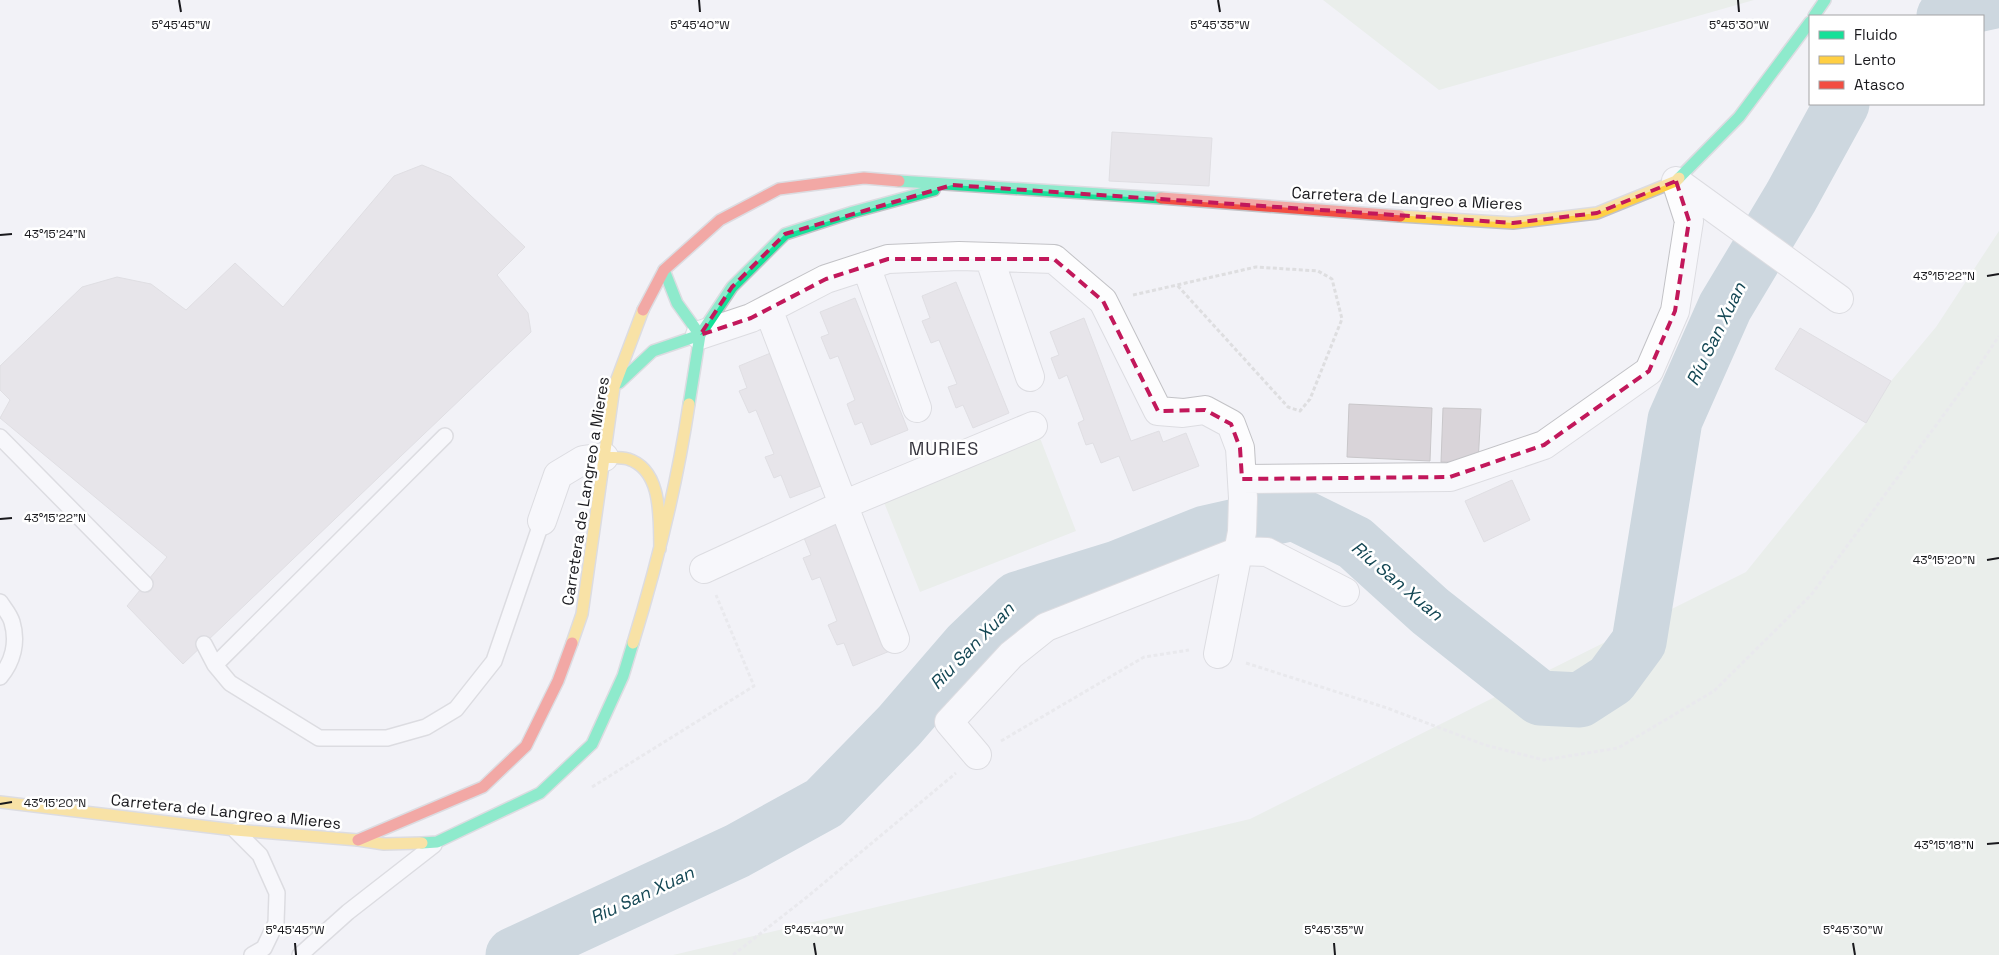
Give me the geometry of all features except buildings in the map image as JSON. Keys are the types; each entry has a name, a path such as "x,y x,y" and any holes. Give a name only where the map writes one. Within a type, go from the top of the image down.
{"main road":[{"path":"1815,15 1825,0"},
{"name":"Carretera de Langreo a Mieres","path":"358,840 483,787 526,746 558,681 582,614 614,387 639,318 664,270 720,220 779,190 864,178 1103,193 1361,214 1513,223 1597,213 1676,181 1739,117 1809,23"},
{"name":"Carretera de Langreo a Mieres","path":"0,802 235,830 358,840 384,844 437,842 540,792 592,744 623,676 652,582 682,452 700,335 732,287 785,234 853,212 952,185"},
{"path":"614,387 653,351 700,335 677,303 664,270"},
{"path":"604,457 629,459 649,473 658,501 660,548"}],"street":[{"path":"1676,181 1839,299"},
{"path":"1243,488 1450,477 1544,444 1649,371 1675,311 1688,221 1676,181"},
{"path":"700,335 751,318 826,279 888,260 959,256 1054,259 1103,301 1158,411 1183,413 1205,410 1231,424 1240,448 1243,488 1241,542 1218,654"},
{"path":"989,257 1030,377"},
{"path":"866,266 917,408"},
{"path":"768,309 895,639"},
{"path":"704,569 843,505 1033,426"},
{"path":"542,522 558,474 583,460 604,457"},
{"path":"977,755 949,722 1011,655 1046,626 1241,542 1267,552 1345,592"}],"lane":[{"path":"215,664 445,436"},
{"path":"0,437 145,584"},
{"path":"204,644 215,664 230,683 319,738 387,738 426,727 456,709 494,661 542,522"},
{"path":"0,602 12,621 15,648 6,670 0,677"},
{"path":"235,830 260,854 277,893 276,923 264,948 252,955"},
{"path":"300,955 348,912 437,842"}],"path":[{"path":"1103,301 1256,267 1318,271 1332,279 1342,319 1310,399 1300,410 1288,408 1177,285"},
{"path":"733,955 807,897 977,755 1144,657 1200,648 1387,708 1485,745 1544,760 1618,748 1714,691 1811,595 1973,375 1999,336"},
{"path":"585,792 754,686 704,569"}],"highlighted area":[{"path":"1676,181 1689,221 1675,311 1649,371 1544,445 1450,477 1242,479 1240,448 1231,424 1205,410 1158,411 1103,301 1054,259 888,259 826,279 751,318 700,335 732,287 785,234 952,185 1513,223 1597,213"}],"shaded area":[{"path":"1323,0 1754,0 1439,90"},
{"path":"1999,231 1999,955 673,955 1250,819 1746,572 1866,423 1891,381 1936,327"},
{"path":"1040,438 1076,531 920,592 883,500"}],"waterway":[{"name":"Ríu San Xuan","path":"1946,15 1954,10 1999,0"},
{"name":"Ríu San Xuan","path":"513,955 737,851 824,803 899,726 969,645 1017,599 1117,568 1205,533 1294,513 1355,543 1430,611 1540,698 1580,700 1611,680 1639,642 1675,420 1725,307 1791,197 1841,105"}],"traffic: fast":[{"path":"1815,15 1825,0"},
{"path":"1679,178 1739,117 1809,23"},
{"path":"899,181 1161,198"},
{"path":"689,404 700,335 732,287 785,234 853,212 934,190"},
{"path":"619,383 653,351 700,335 677,303 664,270"},
{"path":"422,843 437,842 540,793 592,744 623,676 633,643"}],"traffic: slow":[{"path":"1400,216 1513,223 1597,213 1676,181 1679,178"},
{"path":"572,643 582,614 614,387 643,310"},
{"path":"633,643 666,525 679,465 689,404"},
{"path":"604,457 628,459 648,473 657,497 660,549"},
{"path":"0,802 235,830 358,840 384,844 422,843"}],"traffic: jam":[{"path":"643,310 664,270 720,220 779,189 864,178 899,181"},
{"path":"1161,198 1400,216"},
{"path":"358,840 483,787 526,746 558,681 572,643"}],"district":[{"name":"MURIES","path":"944,449"}]}
